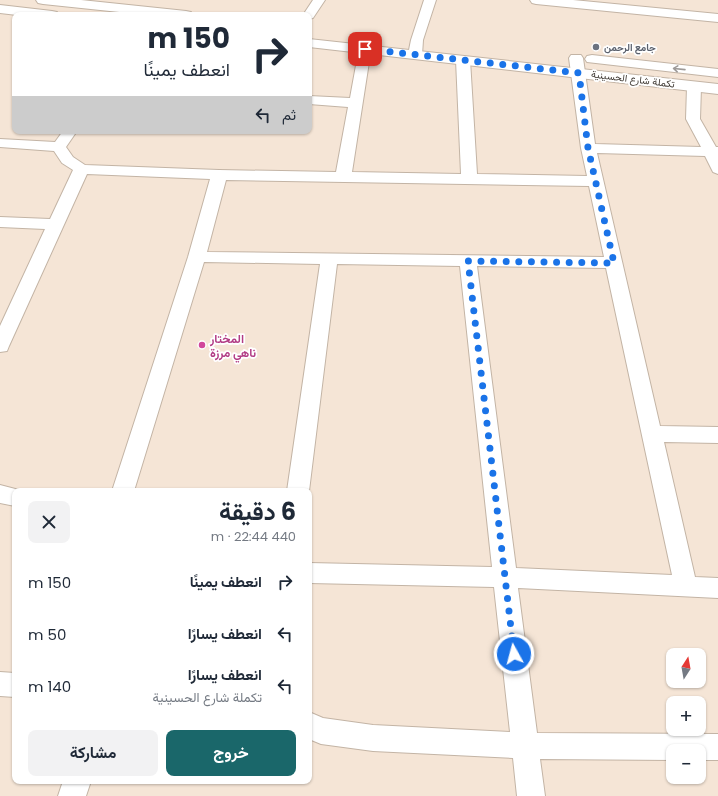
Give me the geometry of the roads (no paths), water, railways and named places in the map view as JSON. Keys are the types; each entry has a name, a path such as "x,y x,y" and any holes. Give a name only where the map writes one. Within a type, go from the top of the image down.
{"street":[{"path":"0,8 8,0"},
{"path":"43,0 157,12"},
{"path":"311,12 319,0"},
{"path":"415,55 417,40 430,0"},
{"path":"538,0 718,18"},
{"path":"0,8 30,12"},
{"path":"402,38 433,42"},
{"name":"تكملة شارع الحسينية","path":"312,43 718,89"},
{"path":"343,177 365,49"},
{"name":"تكملة شارع الحسينية","path":"560,56 718,73"},
{"path":"576,58 588,148 686,587"},
{"path":"463,60 469,179"},
{"path":"694,87 693,119 715,152 718,168"},
{"path":"312,100 355,103"},
{"path":"59,147 68,134"},
{"path":"0,143 59,147"},
{"path":"59,147 67,160 81,169 219,175 595,181"},
{"path":"588,148 715,152"},
{"path":"0,346 81,169"},
{"path":"124,488 197,257 219,175"},
{"path":"0,222 56,224"},
{"path":"197,257 614,263"},
{"path":"298,488 329,259"},
{"path":"468,261 531,796"},
{"path":"652,434 718,435"},
{"path":"0,494 12,496"},
{"path":"312,573 505,577 718,588"},
{"path":"0,684 12,684"},
{"path":"312,726 321,730 373,738 525,746 718,747"},
{"path":"72,796 76,784"}],"place":[{"name":"جامع الرحمن","path":"596,47"},
{"name":"المختار ناهي مرزة","path":"202,345"}]}
